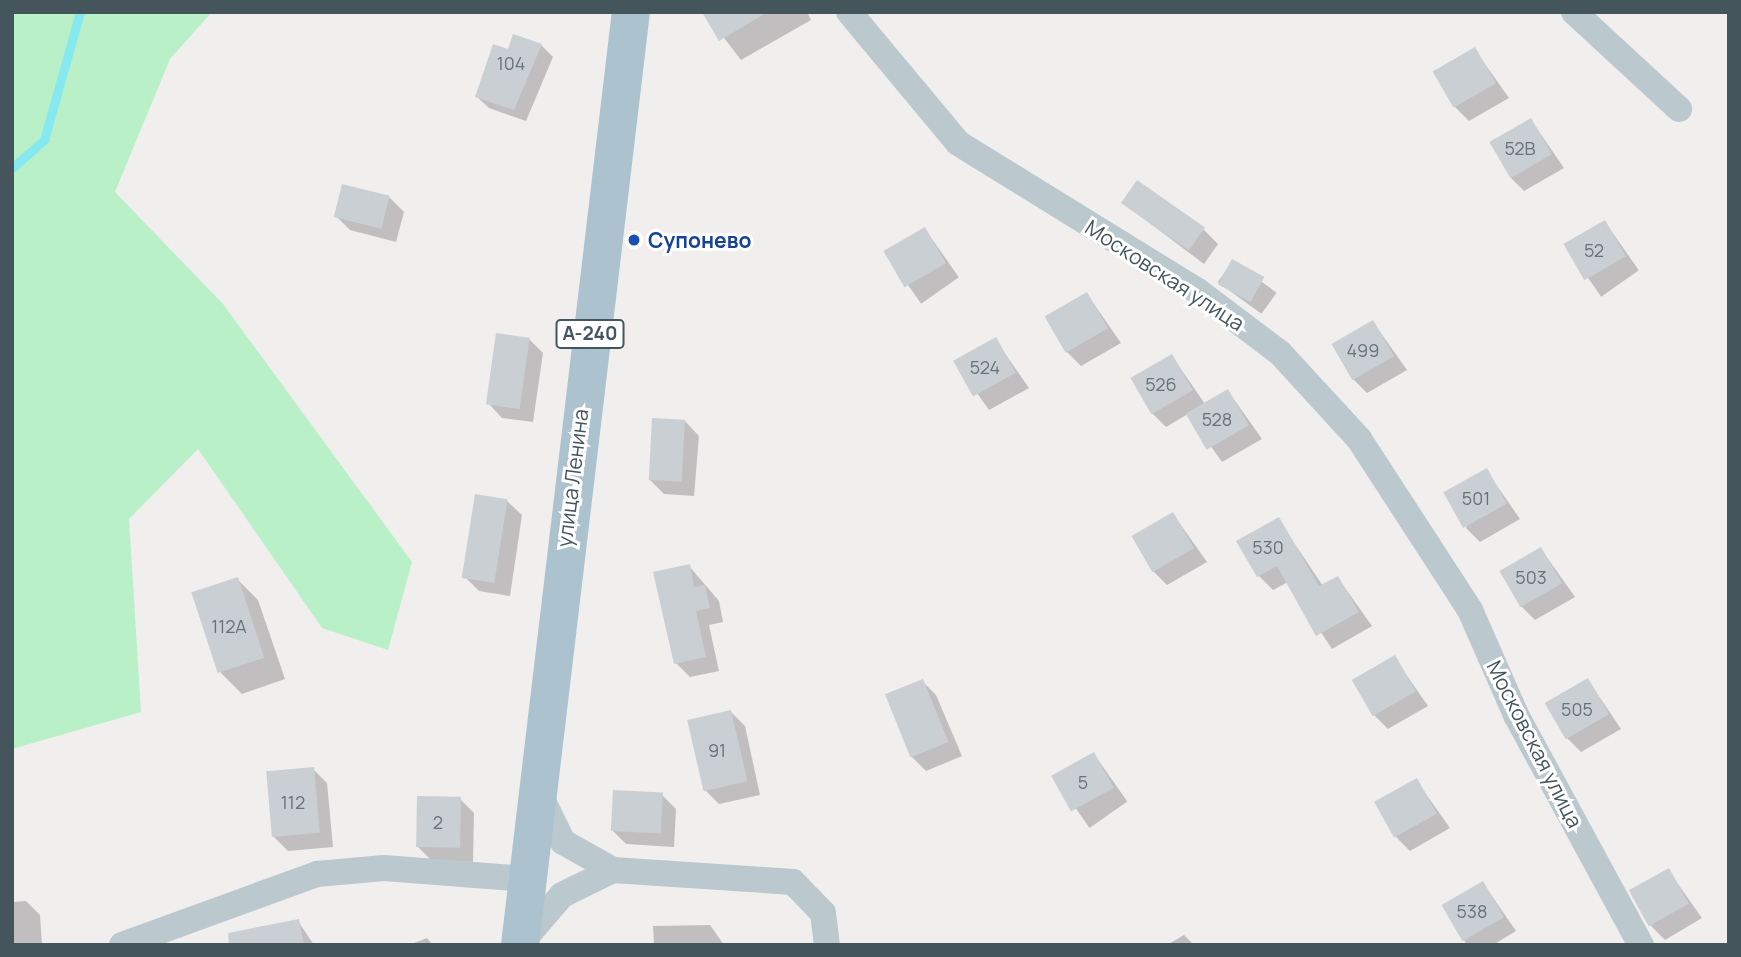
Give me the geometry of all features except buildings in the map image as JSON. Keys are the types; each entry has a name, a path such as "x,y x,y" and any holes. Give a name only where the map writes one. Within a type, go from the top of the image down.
{"main road":[{"name":"улица Ленина","path":"521,945 537,765 631,12"}],"street":[{"name":"Московская улица","path":"849,12 958,143 1198,291 1280,354 1359,439 1464,600 1516,715 1642,945"},
{"path":"1574,12 1679,109"},
{"path":"537,765 551,826 581,857 613,870 793,881 823,914 827,945"},
{"path":"122,945 251,894 342,870 527,879"},
{"path":"521,945 543,910 613,870"}],"green space":[{"path":"12,12 212,12 170,59 115,192 223,304 412,562 388,650 322,628 198,449 129,519 141,712 12,749"}],"waterway":[{"path":"12,168 44,140 80,12"}],"place":[{"name":"Супонево","path":"634,240"}]}
